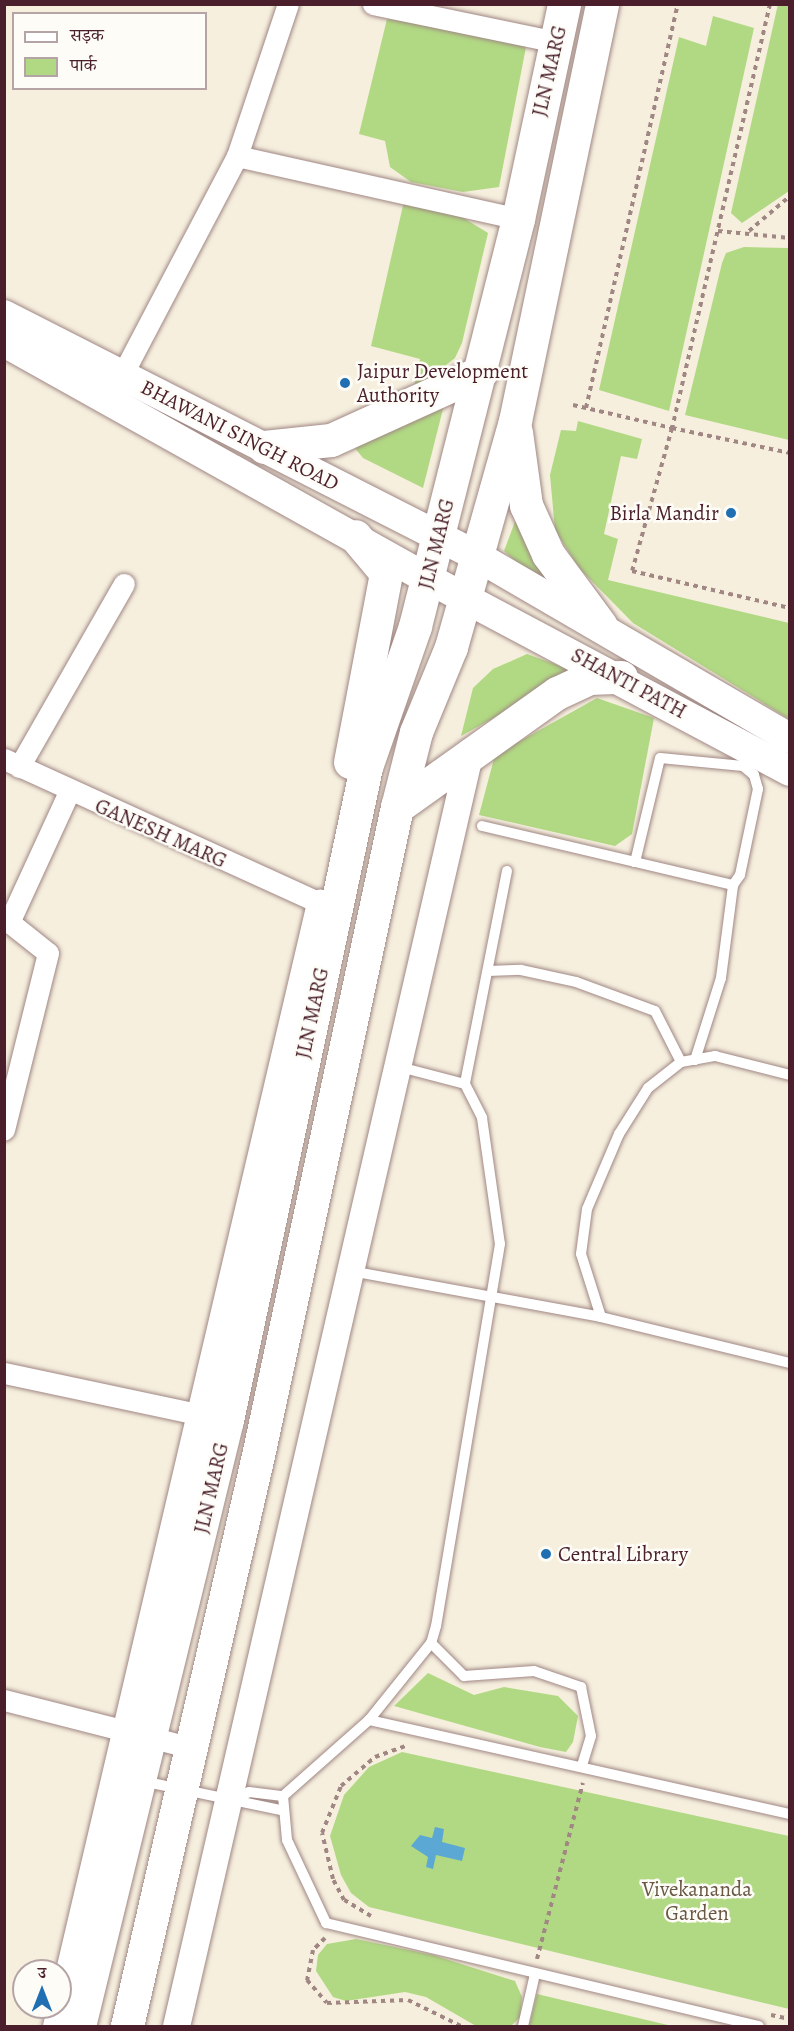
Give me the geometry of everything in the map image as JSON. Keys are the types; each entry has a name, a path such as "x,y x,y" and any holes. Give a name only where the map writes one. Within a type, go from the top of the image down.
{"main road":[{"name":"JLN MARG","path":"79,2026 142,1781 140,1736 326,909 366,767 427,578 519,219 564,4"},
{"name":"JLN MARG","path":"127,2026 180,1788 193,1748 397,807 416,732 465,599 475,555 514,422 602,4"},
{"name":"BHAWANI SINGH ROAD","path":"4,315 437,534 789,738"},
{"name":"BHAWANI SINGH ROAD","path":"6,346 355,536 465,599"},
{"path":"264,447 331,440 481,372"},
{"path":"514,422 526,505 548,554 601,627"},
{"path":"326,909 384,600 386,573 355,536"},
{"name":"SHANTI PATH","path":"465,599 621,677 789,771"},
{"path":"397,807 470,751 557,693 589,678 621,677"}],"street":[{"path":"122,375 237,156 288,4"},
{"path":"373,4 556,42"},
{"path":"237,156 519,219"},
{"path":"12,763 124,584"},
{"path":"176,2026 233,1796 470,751"},
{"name":"GANESH MARG","path":"12,763 69,792 326,909"},
{"path":"4,1130 48,953 8,918 69,792"},
{"path":"4,1373 213,1417"},
{"path":"4,1700 193,1748"},
{"path":"56,2026 140,1736"}],"lane":[{"path":"635,861 660,758 743,766 754,775 758,789 740,875 733,885 721,978 695,1059"},
{"path":"482,826 733,885"},
{"path":"507,872 465,1084 482,1118 500,1244 488,1299 431,1643 369,1720 283,1796 281,1810 287,1840 326,1923 759,2026"},
{"path":"488,971 521,970 576,982 654,1011 681,1062"},
{"path":"601,1317 581,1254 587,1209 630,1116 648,1088 681,1062 715,1056 789,1075"},
{"path":"400,1067 465,1084"},
{"path":"351,1271 488,1299 601,1317 789,1362"},
{"path":"431,1643 464,1676 534,1671 581,1687 591,1736 582,1765"},
{"path":"369,1720 582,1765 789,1814"},
{"path":"142,1781 233,1796 249,1805 281,1810"},
{"path":"233,1796 249,1792 283,1796"},
{"path":"523,2026 535,1974"}],"path":[{"path":"586,408 678,4"},
{"path":"770,4 672,428 633,571 789,608"},
{"path":"749,232 789,196"},
{"path":"718,231 789,237"},
{"path":"573,405 789,453"},
{"path":"379,1918 345,1900 333,1879 322,1833 341,1786 375,1757 401,1746"},
{"path":"537,1959 583,1784"},
{"path":"355,1930 325,1938 313,1950 308,1980 327,2003 355,2006 408,2000 461,2026"},
{"path":"526,1956 547,1962"},
{"path":"767,2014 789,2019"}],"green space":[{"path":"778,4 789,5 789,191 742,223 731,213"},
{"path":"713,16 754,28 669,411 599,390 679,37 706,46"},
{"path":"387,19 520,40 526,47 499,187 463,192 411,182 390,167 385,141 359,134"},
{"path":"404,201 462,217 488,233 462,343 455,358 413,391 420,359 371,346"},
{"path":"744,247 789,248 789,440 685,415 722,263 726,253"},
{"path":"445,401 423,488 363,458 354,447"},
{"path":"578,421 642,439 637,459 621,456 604,534 618,539 608,580 789,623 789,719 633,623 579,568 555,530 550,475 561,430 576,431"},
{"path":"519,511 559,599 504,551"},
{"path":"527,654 577,672 461,736 473,688 493,669"},
{"path":"597,698 654,718 632,834 615,846 479,815 495,755"},
{"path":"428,1673 474,1695 504,1687 558,1696 578,1716 573,1742 566,1752 540,1747 394,1706"},
{"name":"Vivekananda Garden","path":"402,1752 789,1836 789,2009 369,1907 351,1893 341,1875 330,1836 344,1795 369,1767"},
{"path":"356,1939 433,1955 515,1981 522,1997 520,2017 511,2026 476,2026 426,1997 405,1992 346,2001 333,1997 316,1971 318,1955 327,1944"},
{"path":"537,1994 672,2026 529,2026"}],"water":[{"path":"435,1827 444,1829 442,1842 465,1848 462,1861 436,1855 433,1869 426,1867 428,1857 411,1846 420,1835 432,1838"}],"place":[{"name":"Jaipur Development Authority","path":"345,383"},
{"name":"Birla Mandir","path":"731,513"},
{"name":"Central Library","path":"546,1554"}]}
